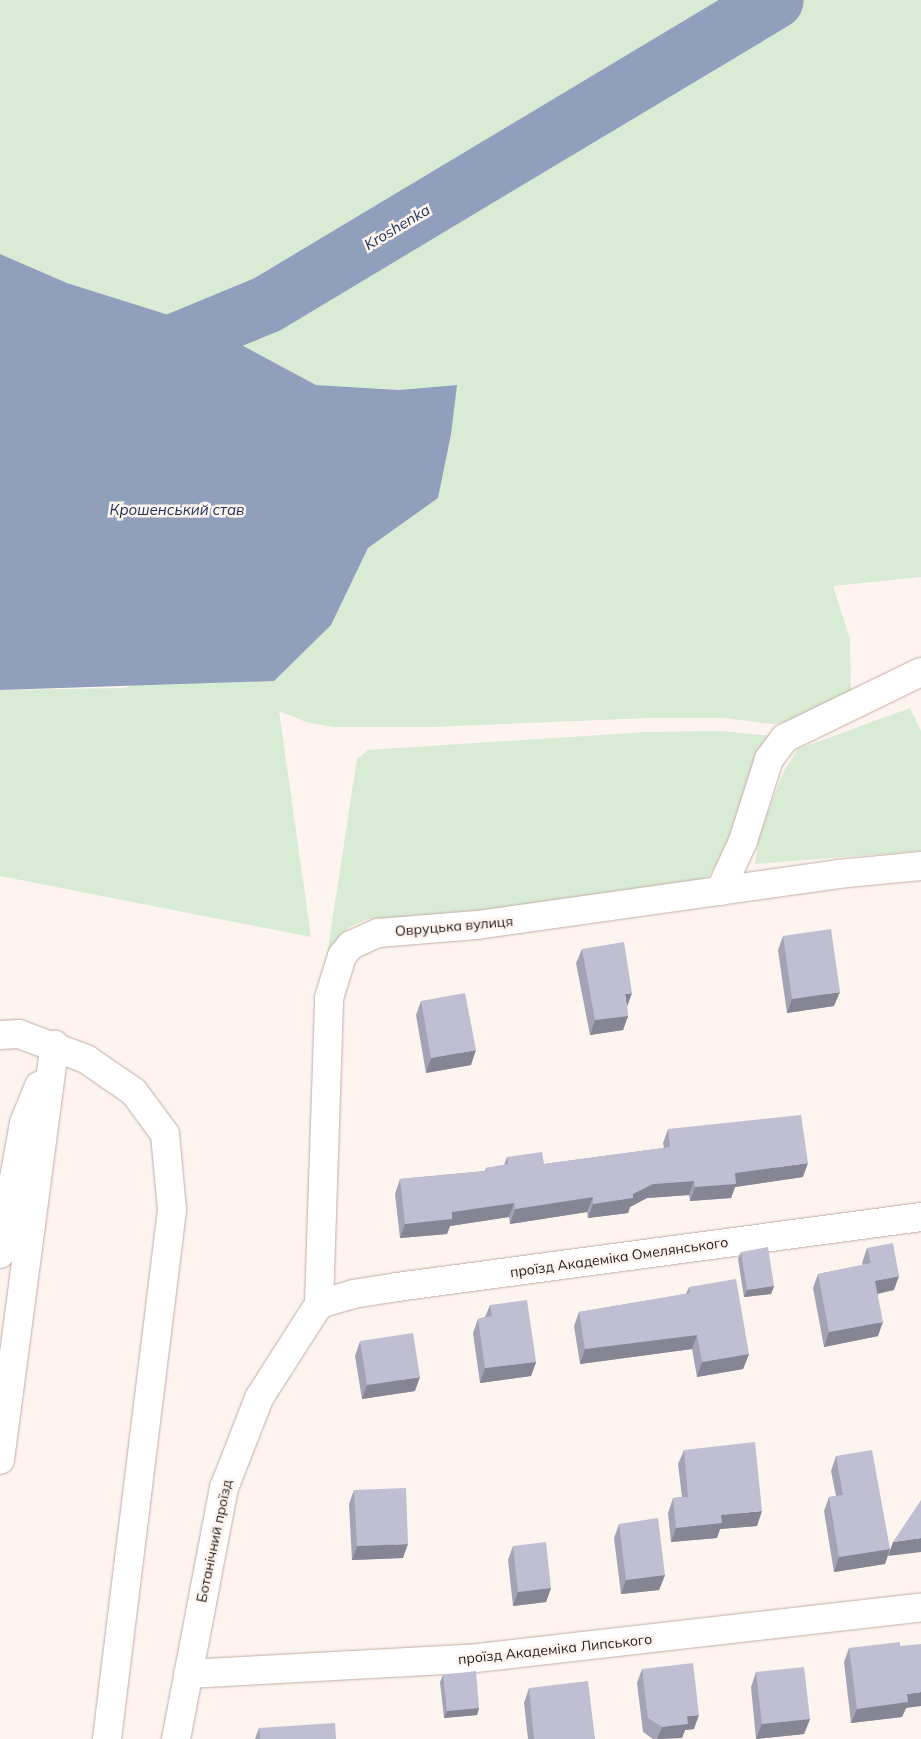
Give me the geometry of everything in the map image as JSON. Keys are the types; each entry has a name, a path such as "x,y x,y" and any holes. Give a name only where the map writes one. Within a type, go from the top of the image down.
{"street":[{"path":"720,891 743,841 769,759 785,738 921,672"},
{"name":"Овруцька вулиця","path":"319,1304 329,998 342,956 351,945 378,933 477,926 720,891 921,866"},
{"path":"0,1035 19,1034 55,1045 86,1059 134,1092 165,1134 172,1210 107,1739"},
{"path":"0,1254 24,1123 55,1045"},
{"path":"0,1460 55,1045"},
{"name":"проїзд Академіка Омелянського","path":"319,1304 353,1294 407,1285 921,1217"},
{"name":"Ботанічний проїзд","path":"176,1739 224,1488 239,1444 259,1398 319,1304"},
{"name":"проїзд Академіка Липського","path":"188,1674 468,1659 921,1607"}],"green space":[{"path":"0,0 921,0 921,577 833,586 850,639 851,699 801,719 773,724 724,718 649,718 432,727 333,727 306,722 279,711 311,937 0,876 0,690 124,688 331,625 368,548 438,498 457,385 399,390 316,385 210,328 67,283 0,254"},
{"path":"910,708 921,731 921,851 755,864 759,837 769,809 784,771 798,749"},
{"path":"719,731 772,736 727,847 710,875 694,886 478,916 368,919 349,927 327,955 357,759 368,750 647,732"}],"water":[{"name":"Крошенський став","path":"0,254 67,283 210,328 316,385 399,390 457,385 451,434 438,498 368,548 331,625 274,681 0,690"}],"building":[{"path":"831,929 840,992 792,999 783,936"},
{"path":"624,942 632,993 625,994 628,1016 595,1020 582,949"},
{"path":"465,993 476,1050 431,1058 421,1001"},
{"path":"801,1115 808,1163 735,1173 736,1184 695,1187 694,1181 653,1184 633,1194 633,1198 593,1204 593,1197 515,1209 514,1203 452,1212 452,1219 405,1224 400,1179 487,1171 486,1168 508,1164 507,1157 542,1152 544,1164 670,1147 668,1129"},
{"path":"893,1243 899,1276 875,1281 883,1322 829,1332 818,1274 871,1263 867,1248"},
{"path":"768,1247 774,1286 747,1290 741,1252"},
{"path":"736,1279 749,1354 702,1362 697,1335 585,1349 579,1312 690,1293 689,1287"},
{"path":"527,1300 536,1362 485,1368 478,1319 492,1316 490,1305"},
{"path":"413,1333 420,1377 367,1385 360,1341"},
{"path":"755,1442 762,1511 721,1515 722,1523 676,1528 673,1498 688,1497 684,1450"},
{"path":"872,1450 890,1549 839,1557 829,1497 843,1495 836,1456"},
{"path":"406,1488 408,1544 357,1546 354,1490"},
{"path":"921,1500 921,1538 893,1542"},
{"path":"658,1518 665,1575 626,1580 619,1524"},
{"path":"546,1542 551,1588 518,1592 513,1546"},
{"path":"900,1642 900,1646 921,1644 921,1692 907,1694 908,1702 857,1709 849,1648"},
{"path":"693,1663 699,1715 687,1716 688,1724 662,1727 648,1718 642,1669"},
{"path":"804,1667 810,1719 762,1724 756,1672"},
{"path":"476,1671 479,1708 447,1711 443,1675"},
{"path":"588,1681 595,1739 534,1739 529,1688"},
{"path":"335,1723 336,1739 260,1739 259,1728"}],"waterway":[{"name":"Kroshenka","path":"0,415 266,305 775,0"}]}
